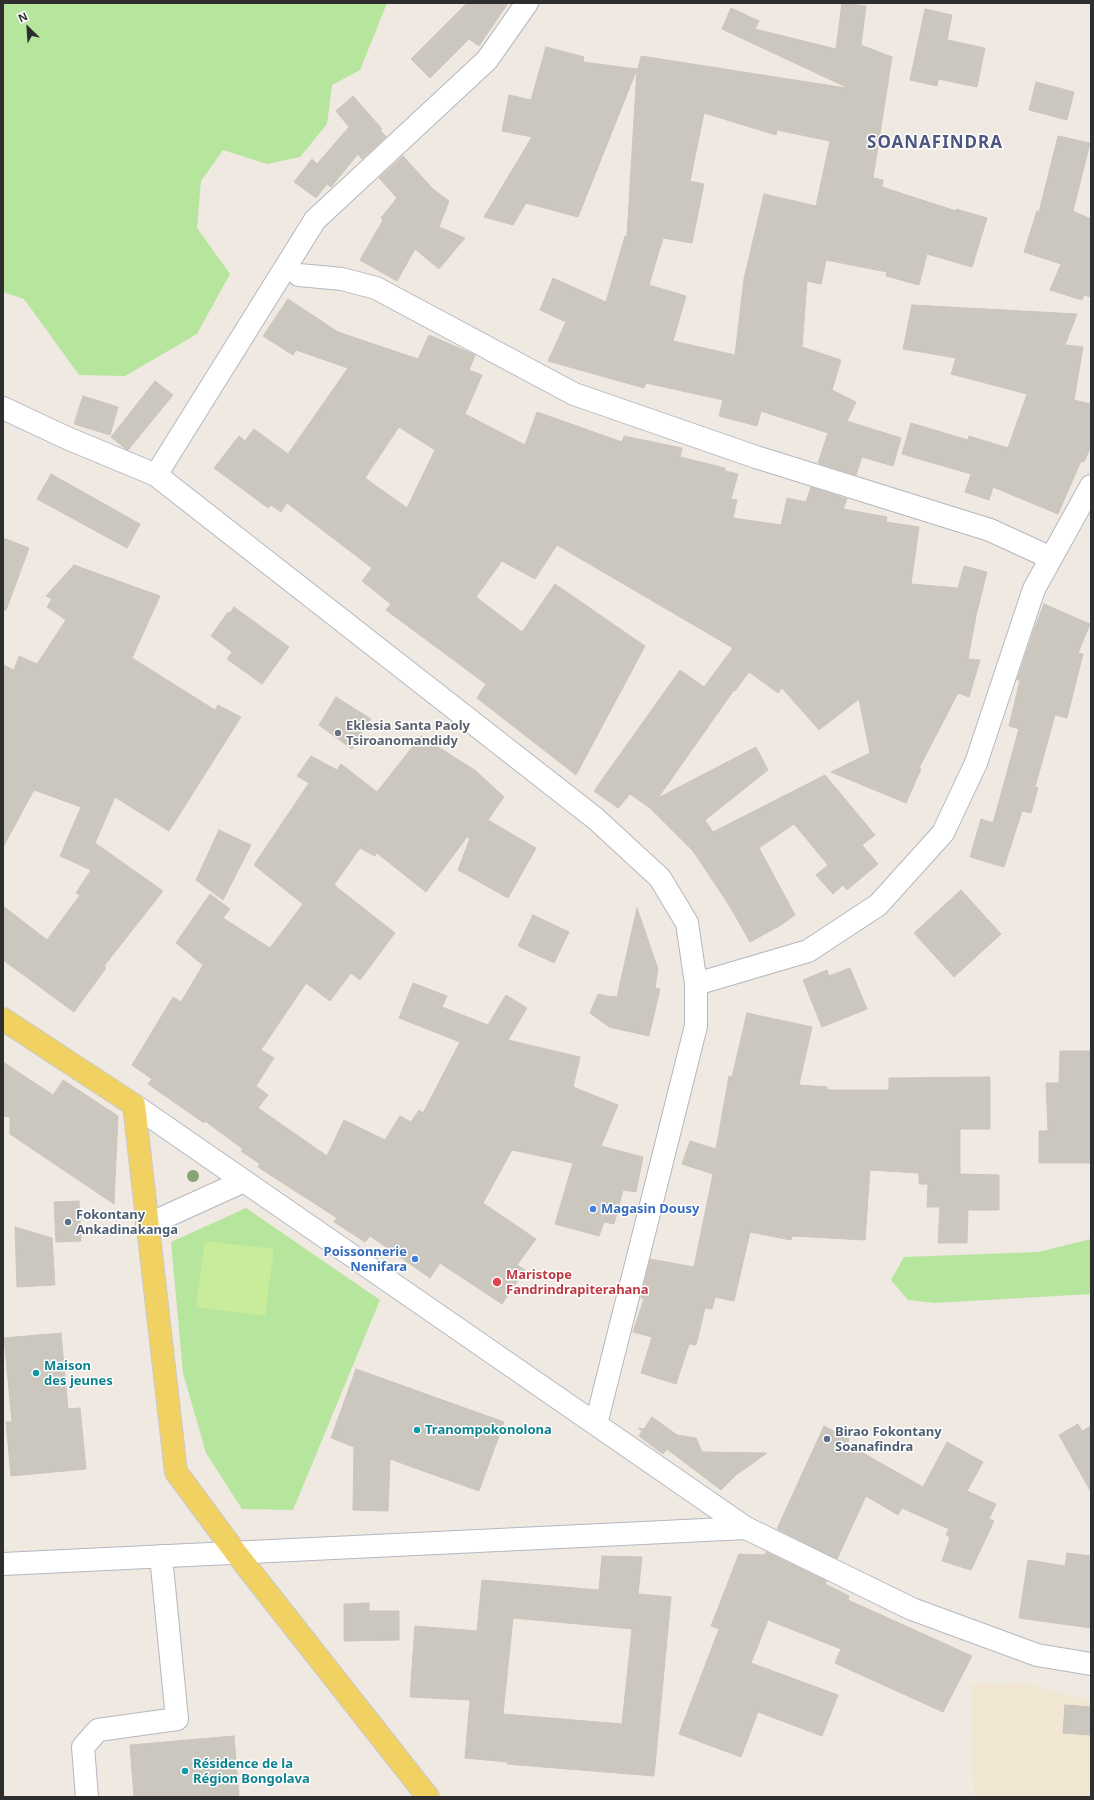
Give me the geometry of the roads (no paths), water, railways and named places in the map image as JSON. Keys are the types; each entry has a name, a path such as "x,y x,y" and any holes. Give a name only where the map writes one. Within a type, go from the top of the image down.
{"main road":[{"path":"3,1019 134,1105 176,1472 236,1553 428,1797"}],"street":[{"path":"156,475 315,220 487,60 527,3"},
{"path":"299,275 342,279 376,288 574,394 756,457 990,530 1051,558"},
{"path":"3,408 67,438 156,475 596,819 660,878 687,923 696,984 696,1026 596,1424"},
{"path":"696,984 808,951 878,905 943,833 976,763 1034,590 1091,486"},
{"path":"134,1105 746,1528 912,1609 1037,1656 1091,1664"},
{"path":"148,1226 244,1181"},
{"path":"3,1564 746,1528"},
{"path":"87,1797 83,1747 98,1730 177,1719 161,1556"}],"place":[{"name":"Eklesia Santa Paoly Tsiroanomandidy","path":"338,733"},
{"name":"Magasin Dousy","path":"593,1209"},
{"name":"Fokontany Ankadinakanga","path":"68,1222"},
{"name":"Poissonnerie Nenifara","path":"415,1259"},
{"name":"Maristope Fandrindrapiterahana","path":"497,1282"},
{"name":"Maison des jeunes","path":"36,1373"},
{"name":"Tranompokonolona","path":"417,1430"},
{"name":"Birao Fokontany Soanafindra","path":"827,1439"},
{"name":"Résidence de la Région Bongolava","path":"185,1771"}],"district":[{"name":"SOANAFINDRA","path":"935,143"}]}
